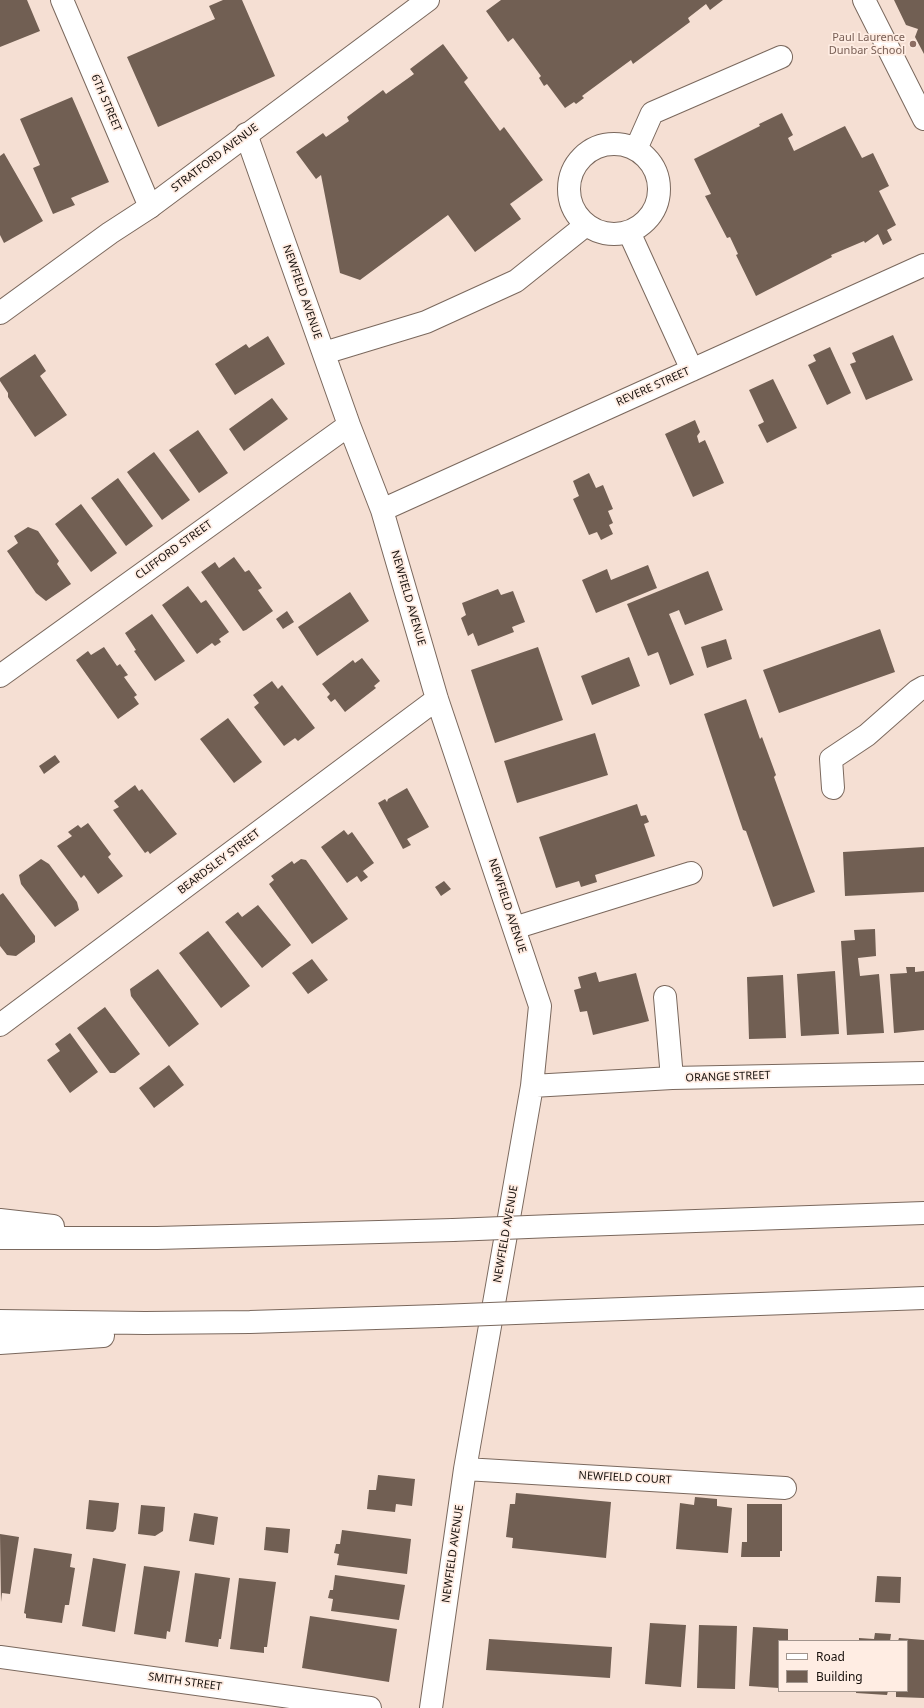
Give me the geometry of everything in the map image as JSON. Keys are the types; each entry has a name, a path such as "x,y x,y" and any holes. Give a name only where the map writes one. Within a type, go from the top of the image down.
{"main road":[{"name":"6TH STREET","path":"62,0 150,207"},
{"path":"864,0 924,119"},
{"name":"STRATFORD AVENUE","path":"0,314 110,233 150,207 421,2"},
{"path":"636,148 652,113 781,57"},
{"name":"NEWFIELD AVENUE","path":"246,134 349,425 382,510 438,699 540,1006 532,1086 465,1469 431,1708"},
{"path":"621,143 636,148 647,157 656,170 660,184 658,199 652,213 643,224 629,232 615,234 600,232 586,225 576,214 570,201 568,185 572,170 580,158 592,148 607,144 621,143"},
{"path":"324,353 426,322 516,281 586,225"},
{"path":"629,232 692,370"},
{"name":"REVERE STREET","path":"382,510 924,265"},
{"name":"CLIFFORD STREET","path":"0,676 349,425"},
{"path":"833,788 831,759 867,735 917,691 924,687"},
{"name":"BEARDSLEY STREET","path":"0,1024 438,699"},
{"path":"514,928 691,873"},
{"path":"665,997 672,1078"},
{"name":"ORANGE STREET","path":"532,1086 672,1078 924,1073"},
{"path":"0,1238 157,1238 453,1230 924,1213"},
{"path":"0,1220 157,1238"},
{"path":"0,1321 190,1323 358,1319 924,1298"},
{"path":"0,1343 358,1319"},
{"name":"NEWFIELD COURT","path":"465,1469 785,1488"},
{"name":"SMITH STREET","path":"0,1657 370,1708"}],"building":[{"path":"0,0 27,0 40,31 0,47"},
{"path":"223,0 242,0 275,76 158,127 127,57 215,19 209,6"},
{"path":"501,0 723,0 710,10 706,4 688,18 690,22 633,64 631,60 582,96 584,98 576,104 574,102 565,108 547,84 544,86 539,78 541,76 513,38 508,42 486,11"},
{"path":"894,0 924,0 924,54 915,37 918,29 906,25"},
{"path":"443,44 468,78 464,82 500,131 504,127 543,180 510,204 521,219 475,252 448,215 360,280 340,273 321,175 316,179 296,152 323,133 326,137 349,121 347,117 383,90 386,94 414,74 410,69"},
{"path":"72,97 109,182 71,198 75,205 53,214 33,168 40,165 20,119"},
{"path":"782,113 793,135 788,138 794,151 845,126 862,158 873,153 889,186 879,191 896,225 887,230 892,240 883,245 878,234 865,243 864,241 831,255 832,257 756,296 736,255 738,254 730,237 727,238 705,196 711,194 694,159 760,126 759,124"},
{"path":"4,153 43,221 4,243 0,235 0,156"},
{"path":"893,335 913,380 866,400 850,364 856,362 852,353"},
{"path":"268,336 285,364 235,395 215,364 246,344 249,348"},
{"path":"830,347 851,393 827,405 808,365 816,361 813,355"},
{"path":"35,354 46,371 40,376 67,415 35,437 8,397 8,393 0,381 0,378"},
{"path":"773,379 797,428 767,443 758,425 764,422 749,390"},
{"path":"272,398 288,419 244,451 229,429"},
{"path":"695,420 700,432 697,436 699,443 705,440 724,483 693,497 665,434"},
{"path":"198,430 228,473 199,493 169,450"},
{"path":"154,452 190,500 162,520 127,472"},
{"path":"589,473 596,488 603,485 613,509 608,511 613,523 609,525 613,534 601,540 597,532 589,535 573,499 579,496 573,481"},
{"path":"118,478 153,526 126,546 91,498"},
{"path":"81,504 117,553 91,572 55,524"},
{"path":"28,527 38,531 59,561 57,564 71,584 46,601 36,593 7,551 18,543 14,536"},
{"path":"234,557 245,572 249,570 262,588 258,590 273,611 243,631 201,572 215,562 219,568"},
{"path":"648,565 657,588 596,613 582,580 607,569 611,580"},
{"path":"708,571 723,610 685,625 679,610 669,614 694,675 670,685 658,652 648,656 627,604"},
{"path":"188,586 201,603 206,600 229,632 219,639 221,642 215,646 212,643 197,654 162,605"},
{"path":"498,589 501,595 513,591 525,622 512,627 514,632 478,646 473,633 468,636 461,618 466,615 462,603"},
{"path":"350,592 369,621 317,656 298,627"},
{"path":"287,611 294,622 283,629 276,619"},
{"path":"152,614 185,661 155,681 134,651 136,650 125,633"},
{"path":"880,629 895,672 779,713 763,670"},
{"path":"726,639 732,659 707,668 701,647"},
{"path":"104,647 117,666 120,664 128,675 124,677 137,695 134,697 139,704 118,719 76,660 88,651 91,655"},
{"path":"538,647 563,720 495,743 471,670"},
{"path":"629,657 640,686 592,705 581,676"},
{"path":"362,658 380,681 374,686 376,688 345,712 335,699 331,702 327,697 330,694 322,684 353,660 355,663"},
{"path":"272,681 278,689 282,685 315,728 298,741 295,738 284,746 254,707 259,703 253,695"},
{"path":"746,699 760,739 762,737 776,775 774,777 815,892 773,907 746,831 743,830 704,714"},
{"path":"228,718 262,762 234,783 200,739"},
{"path":"595,733 608,775 517,803 504,761"},
{"path":"55,755 60,762 44,774 39,766"},
{"path":"135,785 139,791 142,789 177,834 150,854 148,851 145,853 113,810 119,807 114,801"},
{"path":"407,788 429,827 407,839 411,845 403,849 378,803 385,799 387,802 388,799"},
{"path":"637,804 641,816 646,815 649,822 644,824 655,856 595,875 597,882 581,887 579,881 556,888 539,837"},
{"path":"88,823 111,854 108,857 123,876 98,894 84,875 81,878 57,846 72,836 68,832 78,825 81,828"},
{"path":"344,830 348,835 352,832 374,863 363,871 368,877 361,882 357,876 347,883 321,847"},
{"path":"924,847 924,892 845,896 843,852"},
{"path":"41,859 49,864 77,902 79,910 55,927 21,884 19,875"},
{"path":"301,859 306,860 348,919 312,944 269,884 274,880 271,876 292,861 294,864"},
{"path":"444,881 451,889 441,896 435,887"},
{"path":"3,893 35,936 35,942 16,956 7,955 0,946 0,895"},
{"path":"258,905 291,945 262,968 225,922 238,912 242,917"},
{"path":"875,929 876,956 858,958 860,976 879,974 884,1033 847,1035 841,941 855,940 854,930"},
{"path":"208,931 250,986 221,1008 179,953"},
{"path":"312,959 328,980 308,994 292,973"},
{"path":"906,967 915,967 915,972 924,971 924,1030 894,1033 890,974 907,973"},
{"path":"158,969 199,1024 169,1047 131,996 130,989"},
{"path":"835,971 839,1034 801,1036 797,974"},
{"path":"596,972 599,982 636,973 649,1021 593,1035 587,1011 580,1012 574,990 581,988 578,977"},
{"path":"783,975 786,1038 749,1039 747,977"},
{"path":"105,1007 140,1054 115,1073 110,1073 77,1028"},
{"path":"70,1033 98,1072 70,1093 47,1060 60,1051 55,1044"},
{"path":"169,1065 184,1085 154,1108 139,1088"},
{"path":"378,1475 415,1479 412,1506 396,1504 395,1512 367,1509 369,1490 376,1490"},
{"path":"516,1493 611,1502 606,1558 512,1548 513,1538 506,1537 510,1504 515,1504"},
{"path":"695,1497 717,1499 717,1506 732,1508 728,1553 676,1549 680,1503 694,1505"},
{"path":"89,1500 119,1503 116,1529 113,1532 86,1529"},
{"path":"747,1504 782,1504 782,1551 780,1551 780,1557 741,1557 742,1542 747,1542"},
{"path":"141,1505 165,1507 163,1531 155,1536 138,1534"},
{"path":"194,1513 218,1517 214,1545 189,1541"},
{"path":"266,1527 290,1529 288,1553 264,1550"},
{"path":"342,1530 411,1539 407,1574 337,1565 339,1554 334,1553 336,1544 340,1544"},
{"path":"0,1534 19,1537 10,1594 2,1593 1,1602"},
{"path":"34,1548 72,1554 70,1567 75,1568 69,1605 65,1605 62,1623 26,1618 26,1614 24,1613"},
{"path":"93,1558 126,1564 115,1632 82,1626"},
{"path":"144,1566 180,1571 170,1632 167,1631 166,1639 134,1634"},
{"path":"195,1573 230,1578 221,1639 219,1639 218,1647 185,1642"},
{"path":"335,1575 405,1585 399,1620 331,1611 333,1599 328,1598 330,1590 333,1590"},
{"path":"877,1576 901,1577 900,1603 875,1602"},
{"path":"239,1578 276,1582 267,1647 264,1647 264,1653 230,1649"},
{"path":"310,1616 397,1629 389,1682 302,1668"},
{"path":"650,1623 686,1625 681,1687 645,1684"},
{"path":"699,1625 737,1626 735,1689 697,1688"},
{"path":"753,1627 788,1629 788,1640 778,1640 778,1688 749,1686"},
{"path":"875,1633 891,1634 890,1640 859,1640 859,1638 874,1639"},
{"path":"899,1638 924,1640 924,1698 896,1697 896,1692 908,1692 908,1640 898,1640"},
{"path":"489,1639 612,1647 610,1678 486,1670"},
{"path":"856,1692 888,1692 887,1695"}],"place":[{"name":"Paul Laurence Dunbar School","path":"913,44"}]}
